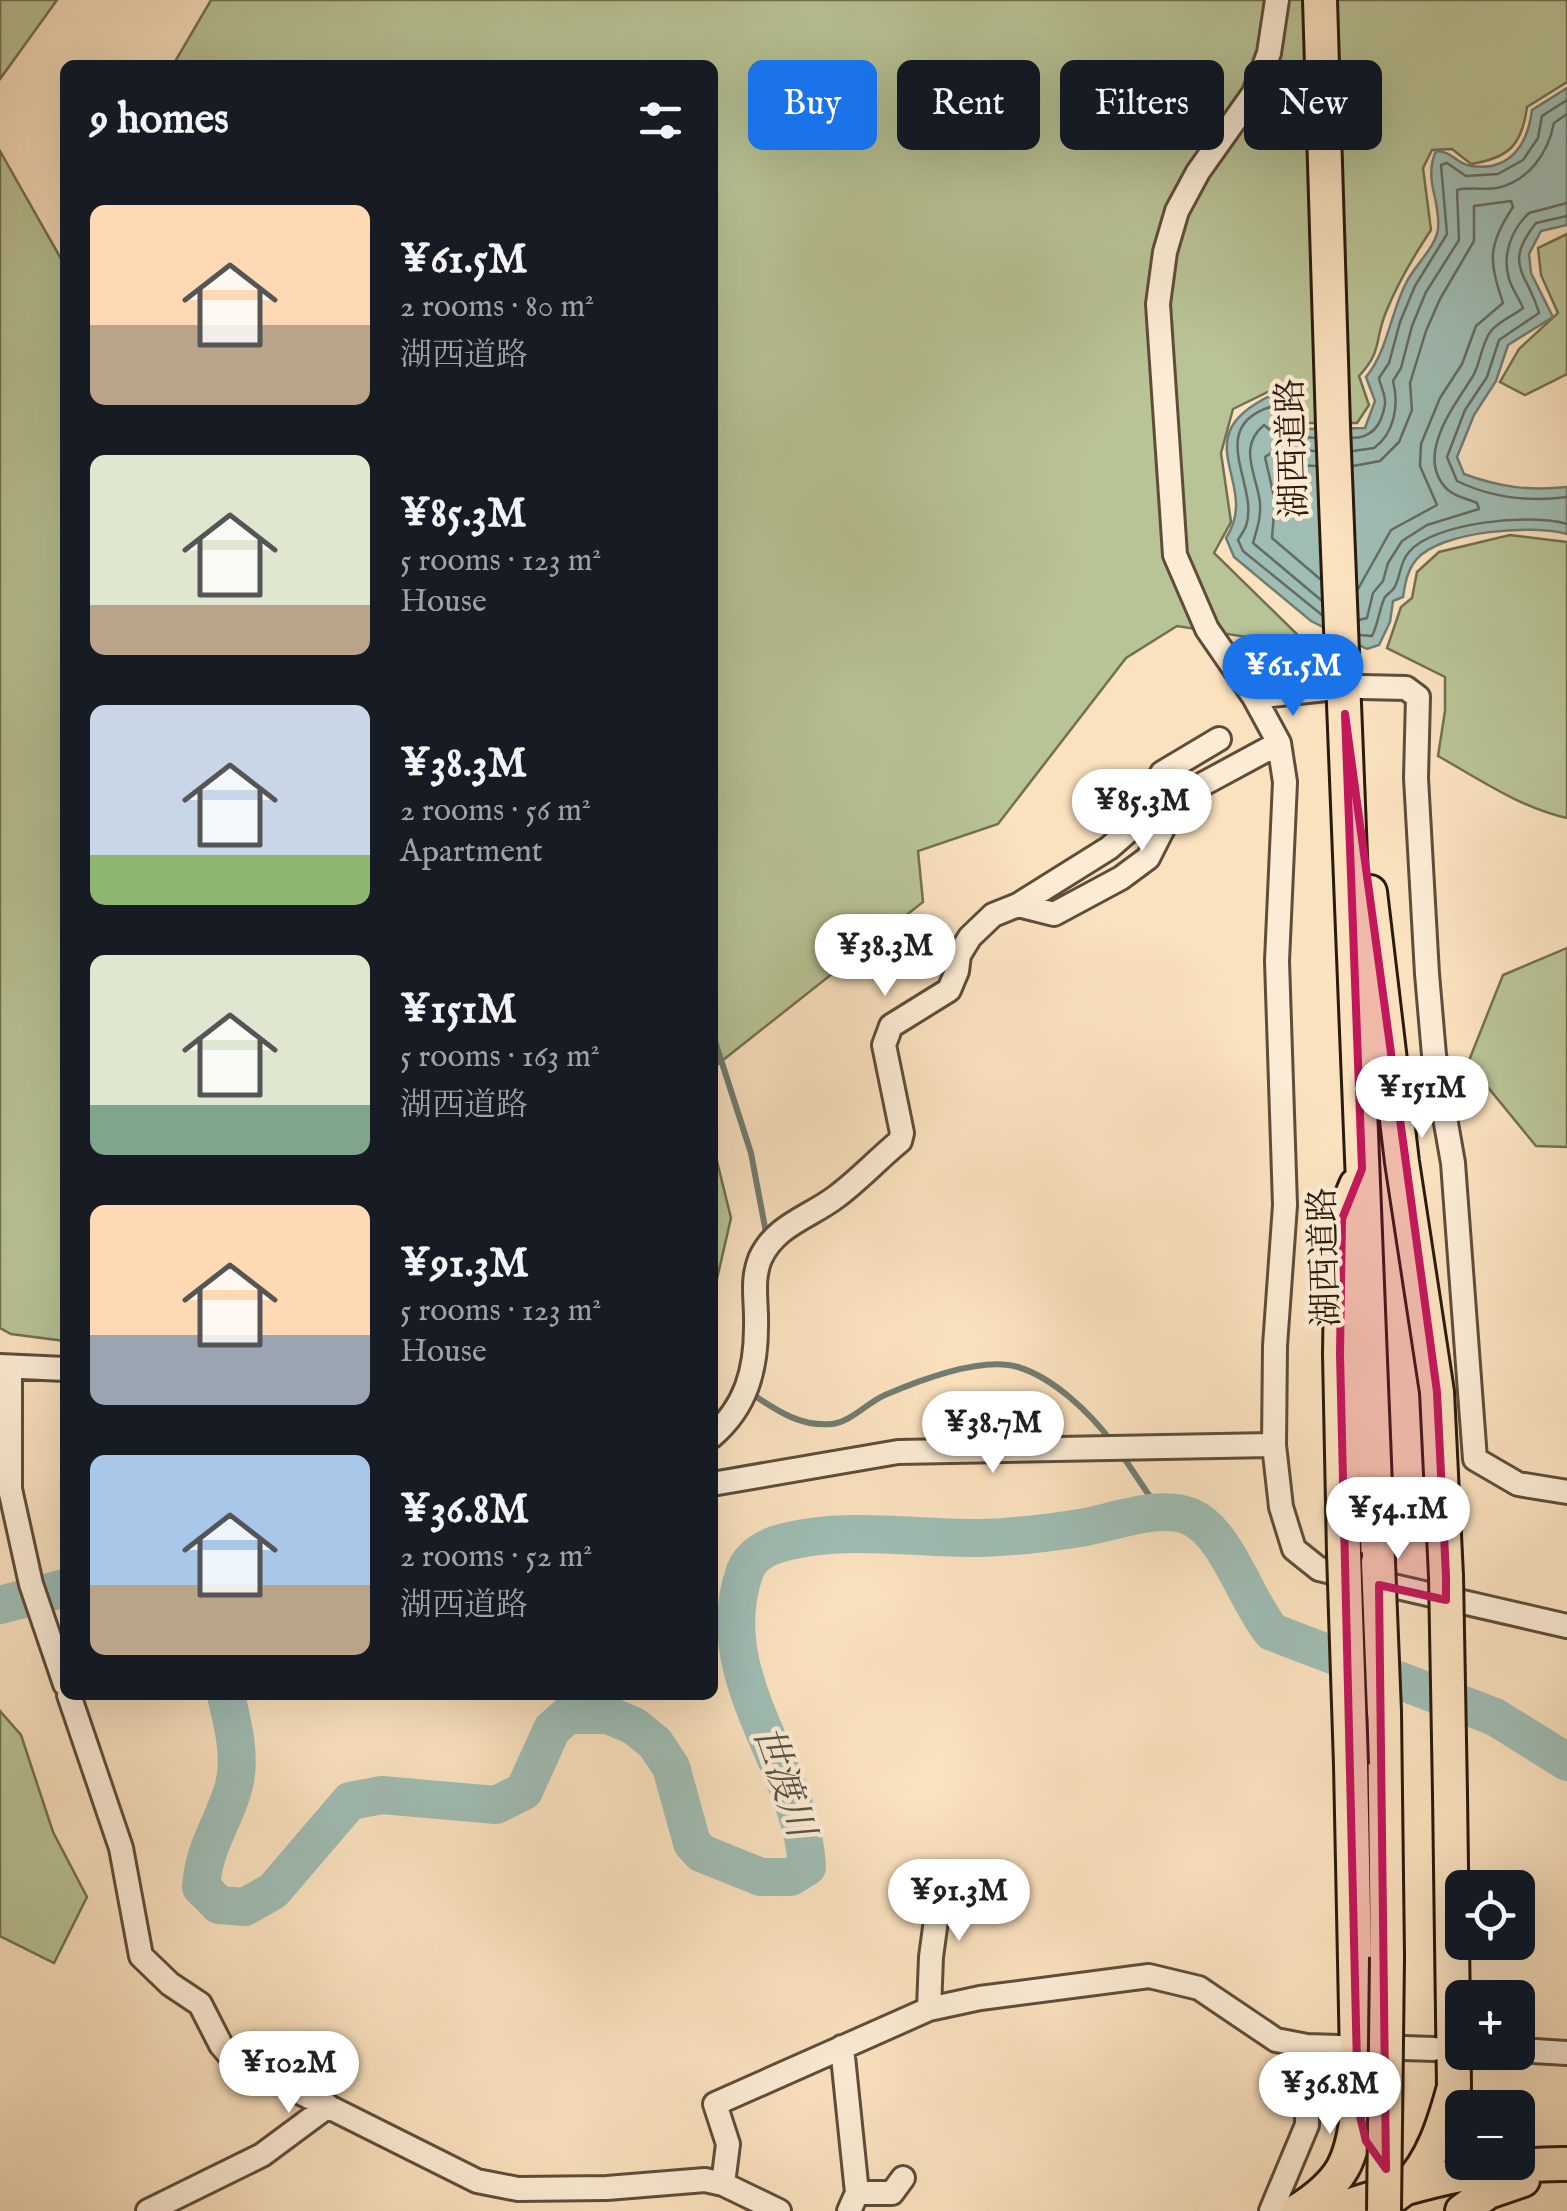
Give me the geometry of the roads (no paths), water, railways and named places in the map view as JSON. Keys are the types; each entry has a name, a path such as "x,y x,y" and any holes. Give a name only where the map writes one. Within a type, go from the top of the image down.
{"highway":[{"name":"湖西道路","path":"1320,0 1332,426 1384,1712 1387,1958 1373,2206"},
{"path":"1344,693 1382,975 1402,1162 1437,1392 1461,2090"},
{"path":"1297,2211 1319,2197 1343,2170 1352,2150 1358,2108 1340,1354 1342,1219 1362,1169"},
{"path":"1358,2108 1372,2154 1373,2206"},
{"path":"1373,2206 1431,2150 1445,2125"},
{"path":"1535,2151 1567,2160"},
{"path":"1373,2206 1507,2167 1567,2160"},
{"path":"1462,2211 1498,2188 1567,2172"}],"street":[{"path":"1277,0 1270,53 1254,92 1198,172 1177,211 1165,252 1158,304 1175,555 1207,629 1254,697 1279,744 1285,782 1277,962 1285,1205 1275,1346 1274,1445 1281,1508 1294,1549 1318,1569 1567,1626"},
{"path":"1254,697 1406,688 1418,697 1416,778 1427,974 1434,1054 1453,1163 1474,1459 1518,1484 1567,1492"},
{"path":"718,1431 733,1418 751,1382 756,1327 753,1281 762,1254 787,1225 832,1200 900,1141 902,1133 884,1045 891,1026 949,990 959,955 970,937 994,916 1110,848 1133,826 1162,773 1218,739"},
{"path":"1018,905 1054,914 1121,878 1148,858 1179,797 1279,744"},
{"path":"60,1369 5,1368 10,1489 31,1584 60,1669"},
{"path":"718,1483 898,1452 1274,1445"},
{"path":"71,1700 120,1848 141,1956 170,1984 200,2004 221,2045 233,2059 478,2181 518,2190 705,2180 723,2184 779,2211"},
{"path":"930,2009 930,1957 942,1876"},
{"path":"723,2184 728,2144 714,2104 930,2009 980,1998 1149,1976 1199,1988 1276,2040 1339,2047"},
{"path":"1270,2211 1307,2125 1307,2046"},
{"path":"842,2048 853,2202 892,2193 903,2178"},
{"path":"1371,2048 1434,2049"},
{"path":"1535,2051 1567,2053"},
{"path":"148,2211 262,2155 328,2106"}],"water":[{"path":"1567,88 1567,225 1541,231 1529,254 1531,273 1553,317 1508,345 1496,381 1474,415 1457,457 1464,474 1490,482 1527,488 1567,487 1567,534 1532,530 1487,532 1428,550 1410,569 1403,597 1393,601 1390,622 1379,645 1367,649 1311,621 1234,557 1226,538 1235,517 1236,497 1227,441 1233,424 1251,407 1283,390 1285,412 1301,429 1365,428 1375,401 1366,377 1379,355 1406,283 1438,229 1431,171 1436,151 1471,166 1485,167 1507,160 1526,134 1532,110"}],"waterway":[{"path":"718,1051 751,1153 767,1238"},
{"path":"757,1389 755,1396 791,1417 832,1424 846,1420 885,1395 933,1377 969,1367 1003,1364 1031,1372 1058,1388 1112,1442"},
{"path":"1120,1452 1161,1513"},
{"name":"世渡川","path":"227,1700 236,1742 236,1778 206,1860 201,1887 219,1905 245,1907 273,1891 350,1801 382,1795 496,1805 524,1791 552,1729 568,1715 608,1715 634,1726 655,1743 671,1767 692,1843 701,1853 761,1877 791,1877 807,1867 801,1830 747,1685 738,1648 737,1610 745,1571 756,1556 779,1544 809,1537 1006,1537 1165,1512 1191,1517 1215,1537 1272,1632 1495,1717 1567,1762"},
{"name":"世渡川","path":"0,1605 60,1589"}]}
